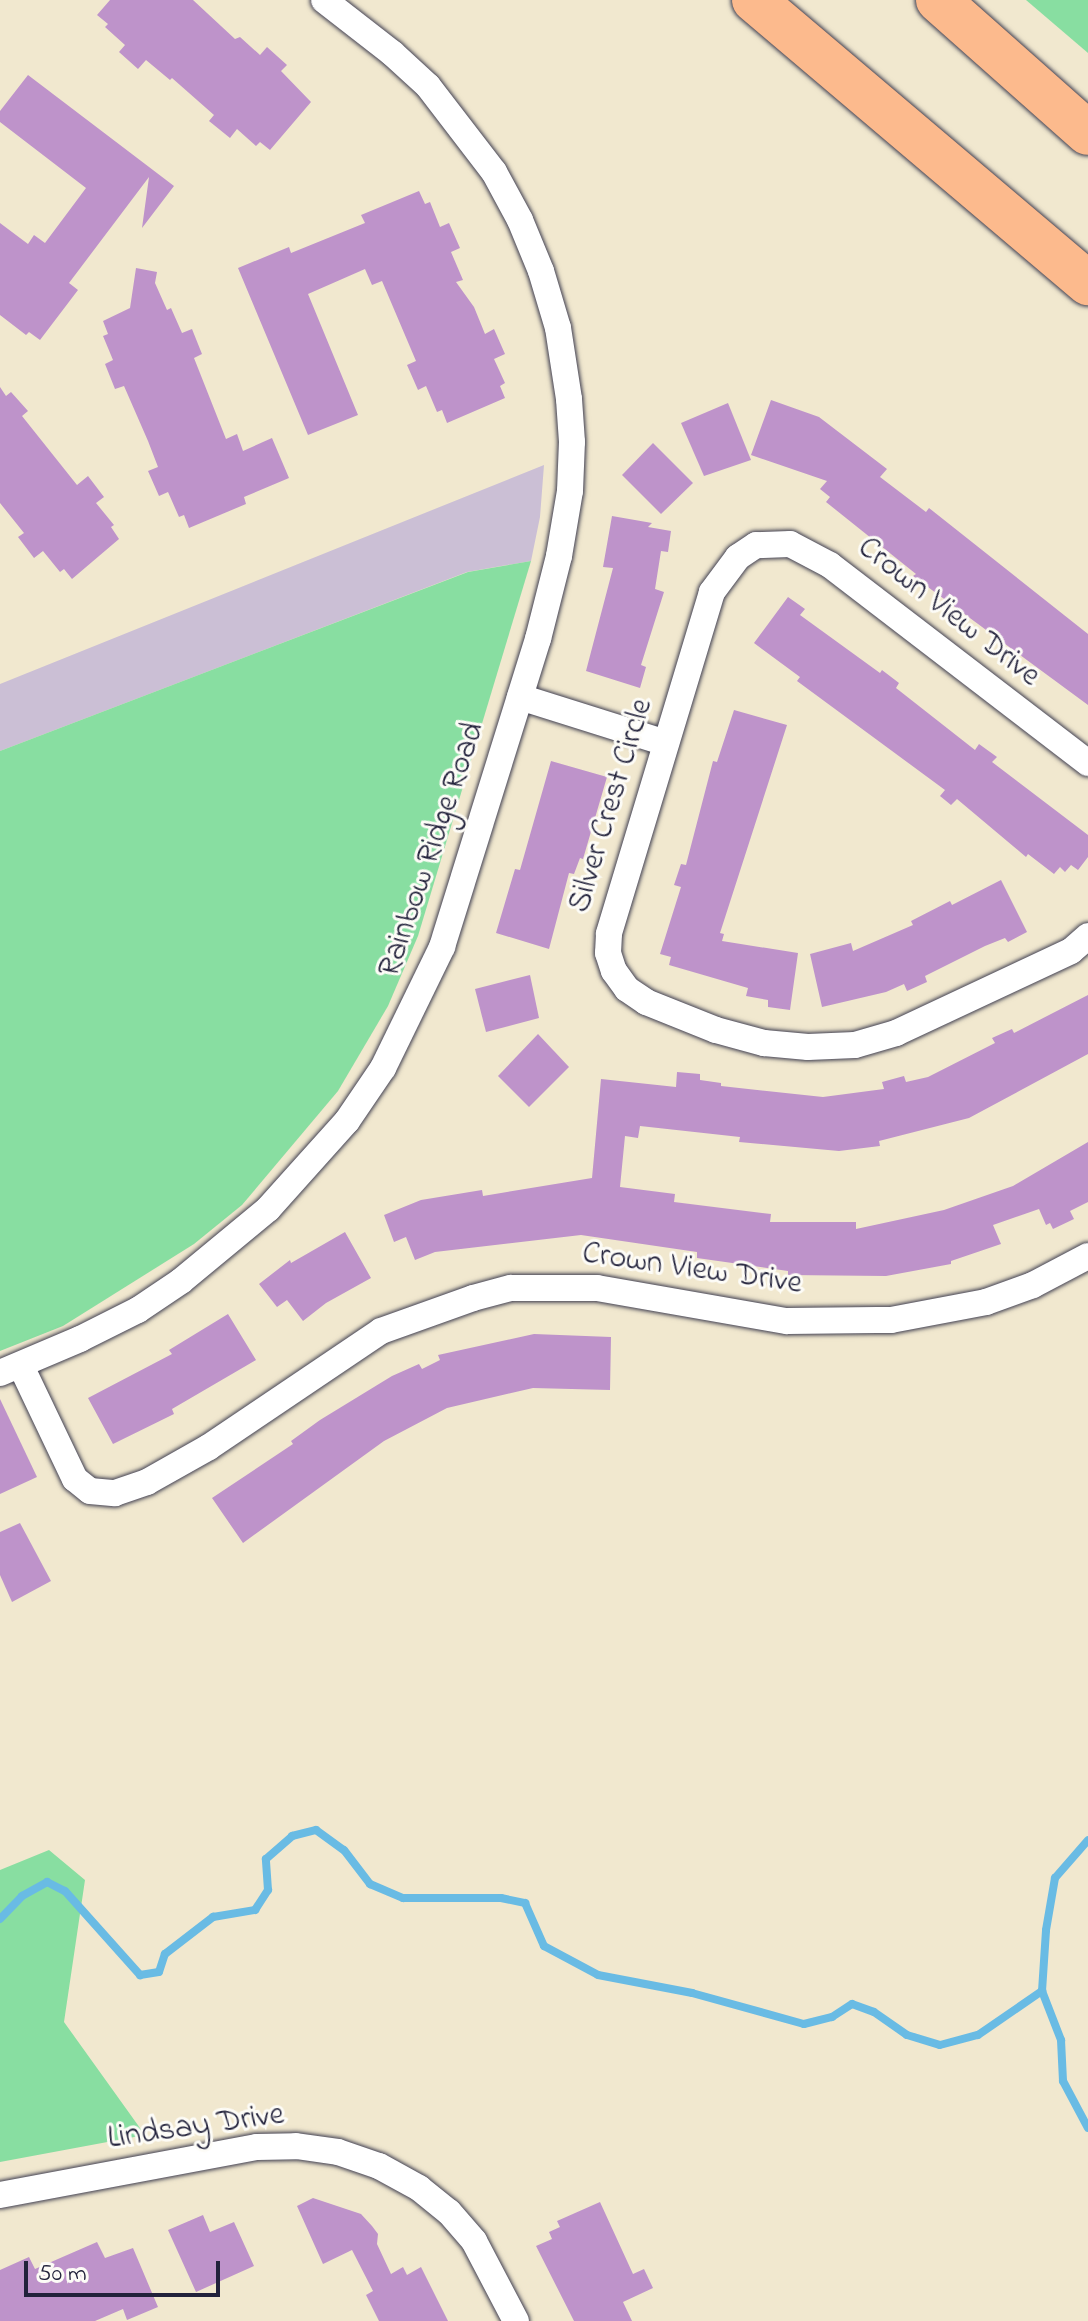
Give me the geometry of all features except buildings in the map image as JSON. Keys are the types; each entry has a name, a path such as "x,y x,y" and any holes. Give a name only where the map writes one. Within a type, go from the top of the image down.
{"highway":[{"path":"754,0 1088,283"},
{"path":"938,0 1088,133"}],"street":[{"name":"Rainbow Ridge Road","path":"10,1370 138,1310 181,1281 268,1209 347,1121 383,1068 442,947 520,697 559,556 570,491 572,442 558,328 536,258 494,172 428,86 392,53 324,0"},
{"name":"Crown View Drive","path":"756,545 790,544 830,565 1088,763"},
{"name":"Silver Crest Circle","path":"756,545 738,557 712,592 609,934 608,953 614,971 627,989 646,1002 716,1030 764,1043 808,1047 855,1045 896,1033 1058,958 1088,936"},
{"path":"520,697 666,743"},
{"name":"Crown View Drive","path":"10,1370 75,1479 90,1491 115,1493 147,1482 209,1447 381,1331 424,1312 511,1288 612,1290 787,1321 891,1320 986,1302 1033,1285 1088,1256"},
{"name":"Lindsay Drive","path":"0,2195 257,2147 296,2146 338,2152 379,2166 419,2188 449,2212 474,2241 516,2321"}],"shaded area":[{"path":"544,465 540,517 531,561 467,572 0,751 0,684"}],"green space":[{"path":"1026,0 1088,0 1088,53"},
{"path":"531,561 418,936 388,1006 338,1091 242,1205 194,1244 63,1326 0,1351 0,751 468,572"},
{"path":"49,1850 85,1880 64,2022 145,2135 0,2162 0,1870"}],"waterway":[{"path":"0,1919 22,1896 47,1882 65,1891 140,1975 159,1972 165,1954 213,1917 255,1910 268,1890 266,1859 292,1836 316,1830 344,1850 370,1884 403,1898 501,1898 525,1903 544,1946 598,1975 692,1993 804,2024 832,2017 852,2004 874,2012 907,2035 940,2045 978,2035 1042,1991 1046,1930 1055,1878 1088,1840"},
{"path":"1042,1991 1061,2040 1063,2081 1088,2128"}]}
